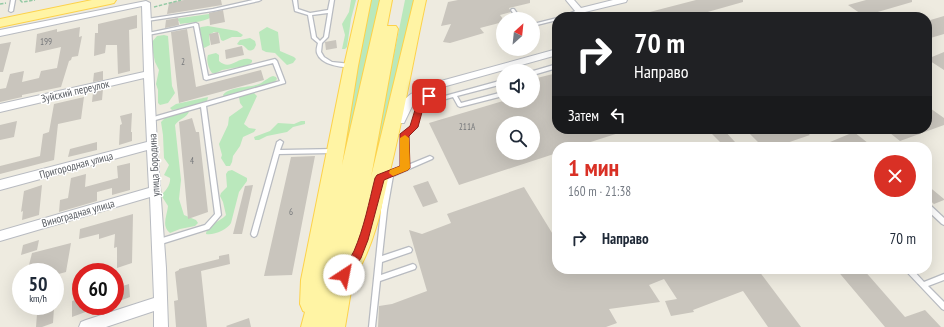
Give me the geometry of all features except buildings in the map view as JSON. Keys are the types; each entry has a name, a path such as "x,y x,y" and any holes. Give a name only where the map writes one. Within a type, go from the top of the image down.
{"main road":[{"path":"6,7 67,0"},
{"path":"0,23 110,0"},
{"path":"311,327 311,280 351,66 365,0"},
{"path":"311,327 344,193 386,0"},
{"path":"352,278 357,200 396,0"},
{"path":"334,327 352,278 358,255 379,206 385,176 387,149 420,0"}],"street":[{"path":"570,0 579,10 623,0"},
{"name":"улица Бородина","path":"147,5 161,327"},
{"path":"0,33 147,5"},
{"path":"387,149 409,99 415,94 436,92 433,86 552,53"},
{"name":"Зуйский переулок","path":"0,108 149,74"},
{"name":"Пригородная улица","path":"0,185 152,145"},
{"name":"Виноградная улица","path":"0,236 155,191"},
{"path":"86,327 161,302"}],"lane":[{"path":"147,20 213,10 259,0"},
{"path":"295,0 296,10 310,14 330,11"},
{"path":"332,0 326,37 320,43 319,52 322,58 331,63 351,66"},
{"path":"310,14 314,38 320,43"},
{"path":"540,23 552,20"},
{"path":"148,34 196,24 206,78 275,60 283,82 152,119"},
{"path":"540,71 552,67"},
{"path":"405,168 404,134 414,127 421,99 436,92 439,99 496,84"},
{"path":"454,95 460,105 496,96"},
{"path":"158,242 207,227 218,215 203,105"},
{"path":"254,234 280,142"},
{"path":"277,152 335,150"},
{"path":"385,176 430,158"},
{"path":"372,327 380,260 379,206"},
{"path":"932,211 944,222"},
{"path":"380,260 409,250"},
{"path":"377,279 413,267"},
{"path":"913,274 944,307"},
{"path":"923,285 944,277"}],"path":[{"path":"20,0 22,2 35,0"},
{"path":"147,5 181,0"}],"green space":[{"path":"351,0 356,0 351,19 347,47 342,49 345,35 342,24 349,12"},
{"path":"367,0 381,0 341,183 336,183"},
{"path":"405,0 417,0 373,183 368,183"},
{"path":"216,13 208,19 200,22 180,24 179,21 173,22 174,19"},
{"path":"208,26 237,31 243,35 241,37 232,37 223,41 221,40 219,33 214,32 209,35 210,45 204,48 201,45 198,29"},
{"path":"267,27 278,32 280,51 294,57 296,59 293,63 287,65 275,53 262,50 259,32"},
{"path":"157,36 168,36 172,86 175,93 168,103 160,105 158,103 158,90 156,84 159,70 155,62 151,43"},
{"path":"250,38 255,41 256,45 252,50 237,44 240,40"},
{"path":"216,53 219,55 219,61 227,65 243,59 252,60 252,62 248,66 212,73 209,69 207,57 208,55"},
{"path":"273,76 277,79 273,84 253,92 257,96 244,124 249,128 256,129 254,132 243,137 240,146 233,156 230,166 226,166 221,158 222,155 219,144 228,125 229,117 243,107 240,103 239,97 224,97 223,95 230,90 259,84"},
{"path":"208,97 207,101 192,107 172,110 170,108 176,104"},
{"path":"186,111 189,112 188,114 175,125 181,180 179,199 184,215 196,220 198,223 195,226 170,233 165,224 168,206 161,195 168,187 170,178 164,175 169,165 164,158 161,122 166,117"},
{"path":"305,121 305,124 293,127 287,132 255,140 254,137 270,131 278,123 294,124"},
{"path":"232,170 247,178 247,181 239,192 231,223 227,228 220,232 206,234 211,225 226,215 220,196 227,187 226,174 228,171"}],"slow traffic":[{"path":"393,173 405,168 405,138"}],"route":[{"path":"344,275 358,255 380,178 405,168 404,134 414,127 421,99 429,96"}]}
